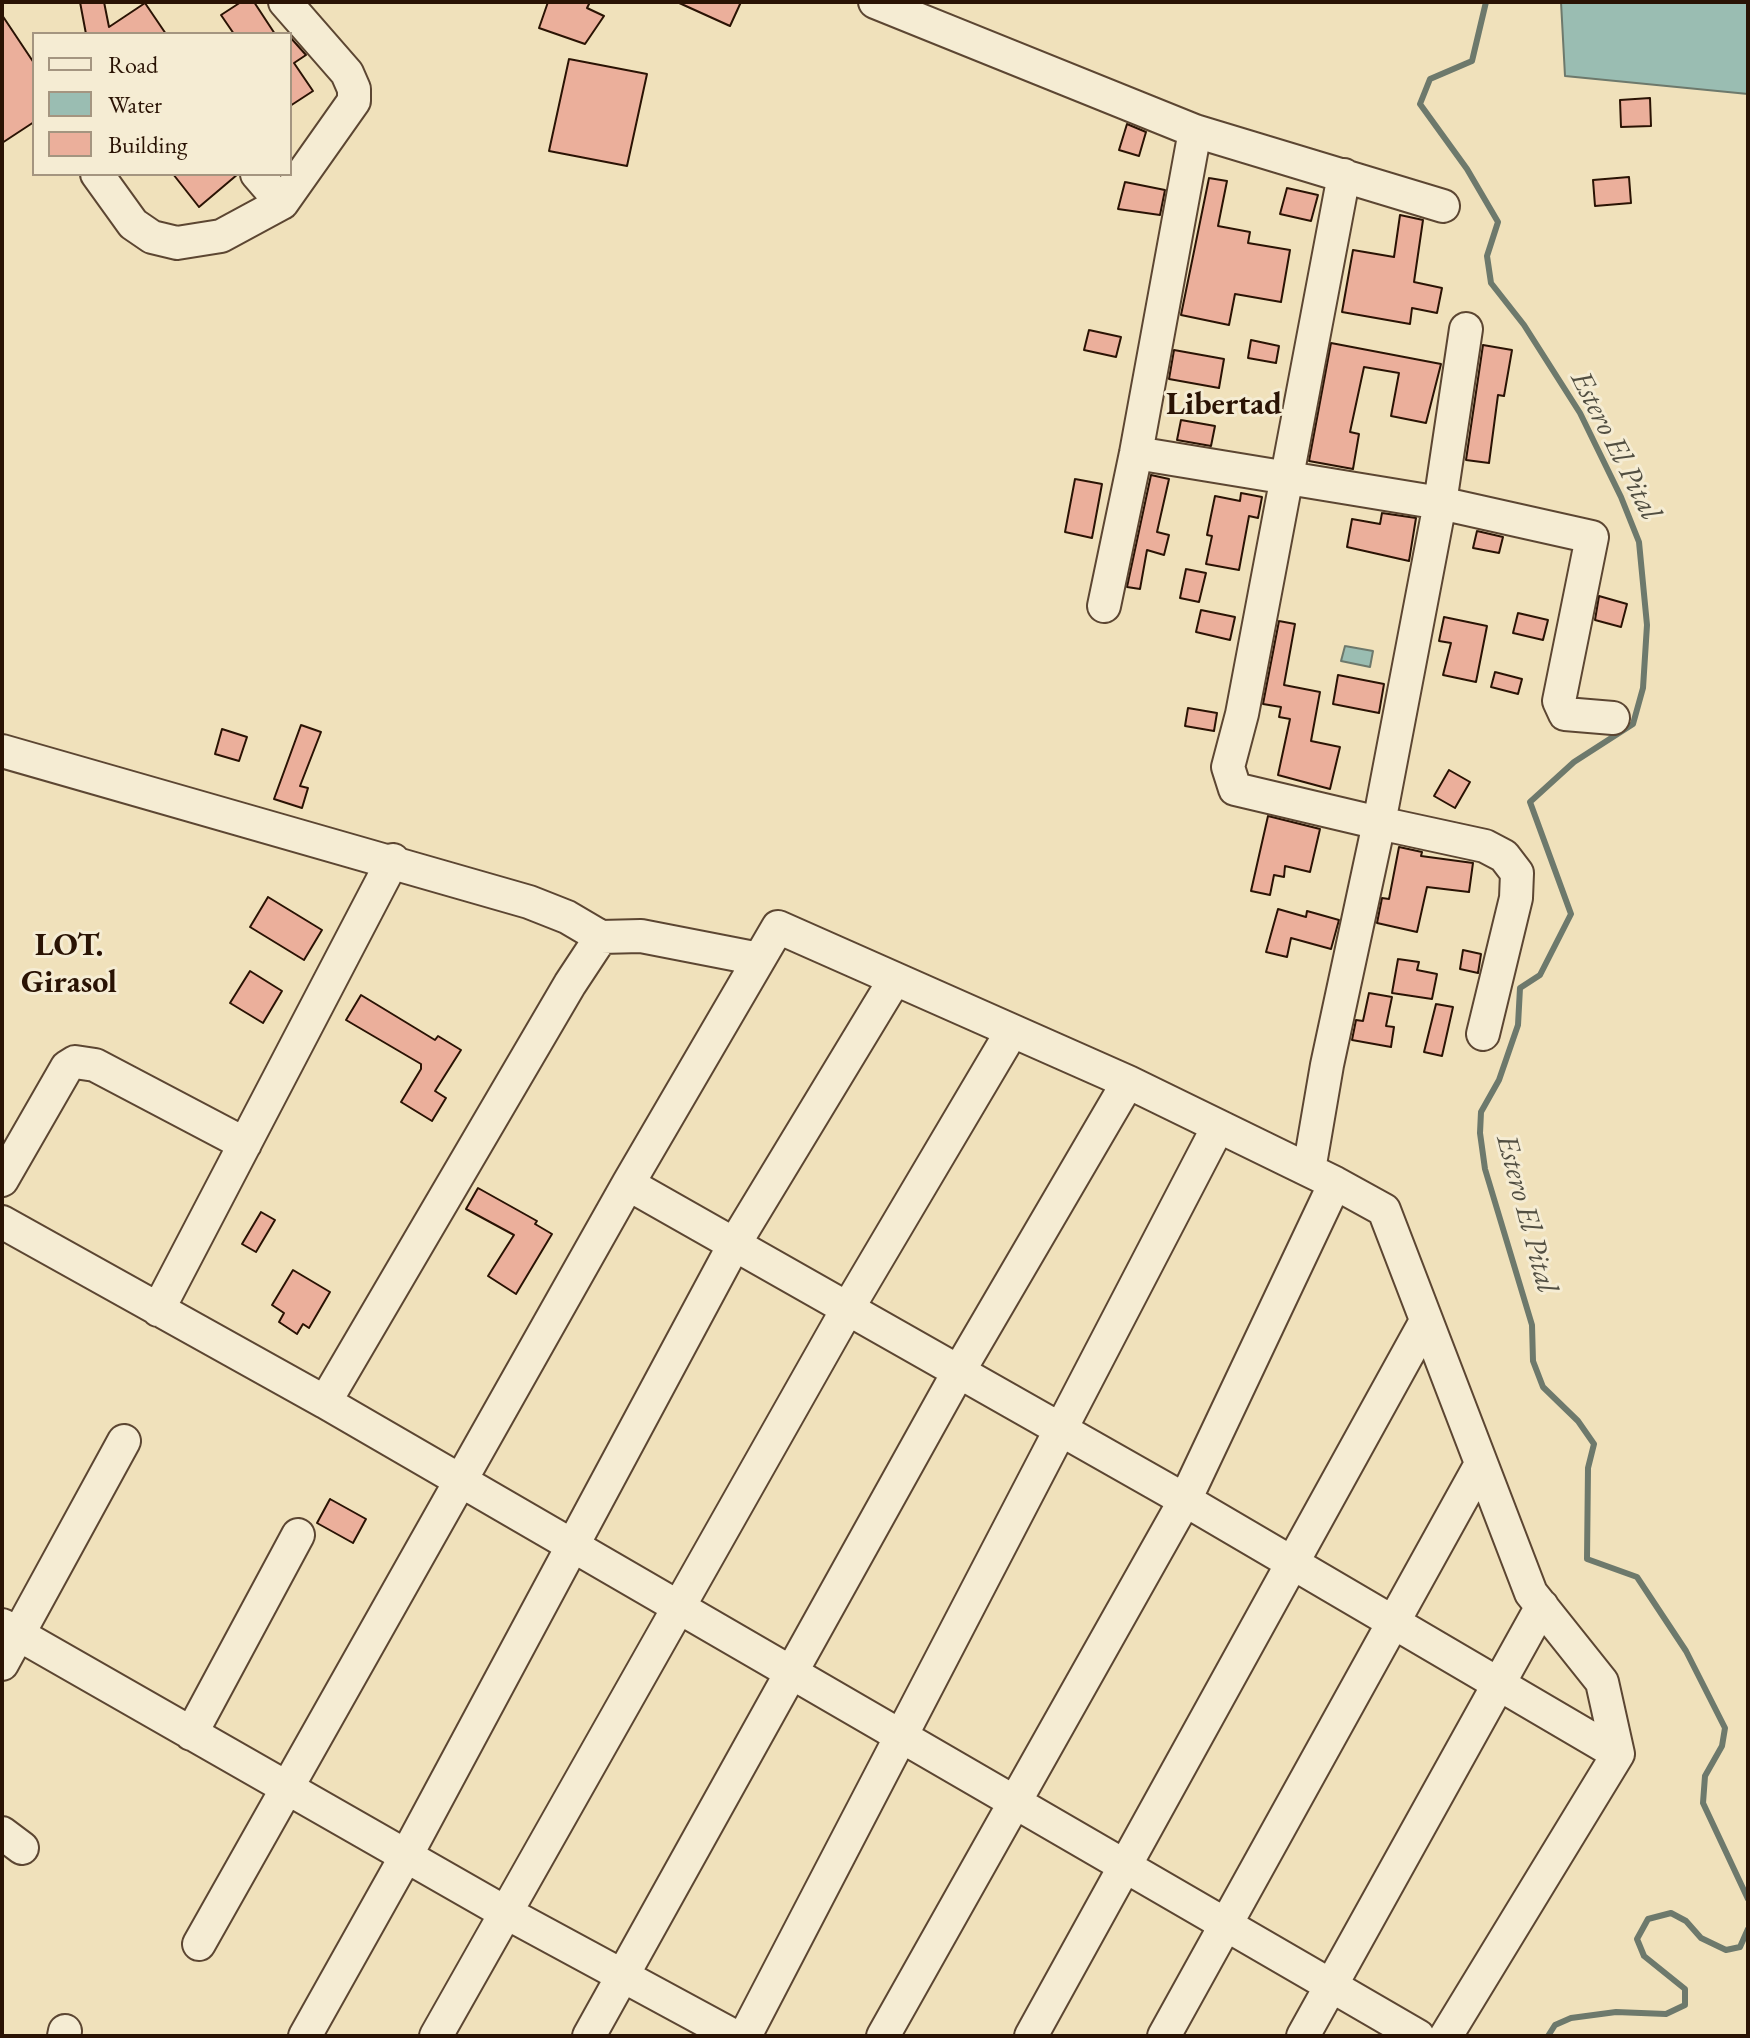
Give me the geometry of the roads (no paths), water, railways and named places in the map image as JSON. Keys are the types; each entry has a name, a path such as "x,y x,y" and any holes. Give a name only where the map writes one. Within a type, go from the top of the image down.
{"street":[{"path":"98,176 133,224 152,237 177,243 201,242 221,236 282,203 354,101 354,89 347,73 285,2"},
{"path":"875,2 1195,131 1443,206"},
{"path":"1104,606 1136,453 1195,131"},
{"path":"1344,175 1228,775 1235,789 1485,846 1504,856 1517,873 1516,898 1483,1034"},
{"path":"259,176 282,203"},
{"path":"883,2036 1185,1500 1322,1176 1327,1065 1379,823 1440,503 1466,329"},
{"path":"1136,453 1440,503 1592,537 1559,701 1565,714 1613,718"},
{"path":"2,751 393,860 529,902 567,917 601,937 641,936 759,959"},
{"path":"158,1310 393,860"},
{"path":"199,1944 628,1184 778,927 1128,1082 1322,1176 1384,1210 1531,1593 1602,1682 1618,1754 1446,2036"},
{"path":"325,1402 601,937"},
{"path":"305,2036 406,1856 735,1243 895,979"},
{"path":"436,2036 848,1308 1012,1031"},
{"path":"2,1180 67,1067 75,1062 95,1065 245,1144"},
{"path":"589,2036 959,1371 1128,1082"},
{"path":"745,2036 1218,1127"},
{"path":"628,1184 1185,1500 1618,1754"},
{"path":"2,1222 463,1481 1418,2036"},
{"path":"1031,2036 1426,1321"},
{"path":"2,1664 10,1630 124,1441"},
{"path":"1164,2036 1481,1464"},
{"path":"191,1734 298,1535"},
{"path":"1303,2036 1542,1606"},
{"path":"10,1630 505,1912 734,2036"}],"water":[{"path":"1561,2 1748,2 1748,94 1565,76"},
{"path":"1345,646 1373,651 1370,667 1341,661"}],"waterway":[{"name":"Estero El Pital","path":"1486,2 1472,61 1430,79 1420,104 1467,169 1498,222 1487,256 1491,283 1524,325 1580,413 1621,497 1639,542 1647,625 1643,688 1633,724 1574,762 1530,802 1571,914 1540,975 1520,988 1518,1025 1499,1080 1481,1112 1480,1133 1485,1169 1532,1325 1533,1361 1543,1387 1578,1421 1594,1444 1588,1468 1587,1559 1637,1577 1686,1651 1725,1728 1722,1746 1705,1776 1703,1803 1748,1899"},
{"name":"Estero El Pital","path":"1548,2036 1555,2025 1571,2018 1616,2012 1666,2014 1685,2005 1685,1989 1644,1956 1637,1939 1648,1919 1671,1913 1686,1921 1701,1938 1726,1950 1740,1947 1748,1929"}],"district":[{"name":"Libertad","path":"1224,405"},
{"name":"LOT. Girasol","path":"69,964"}]}
